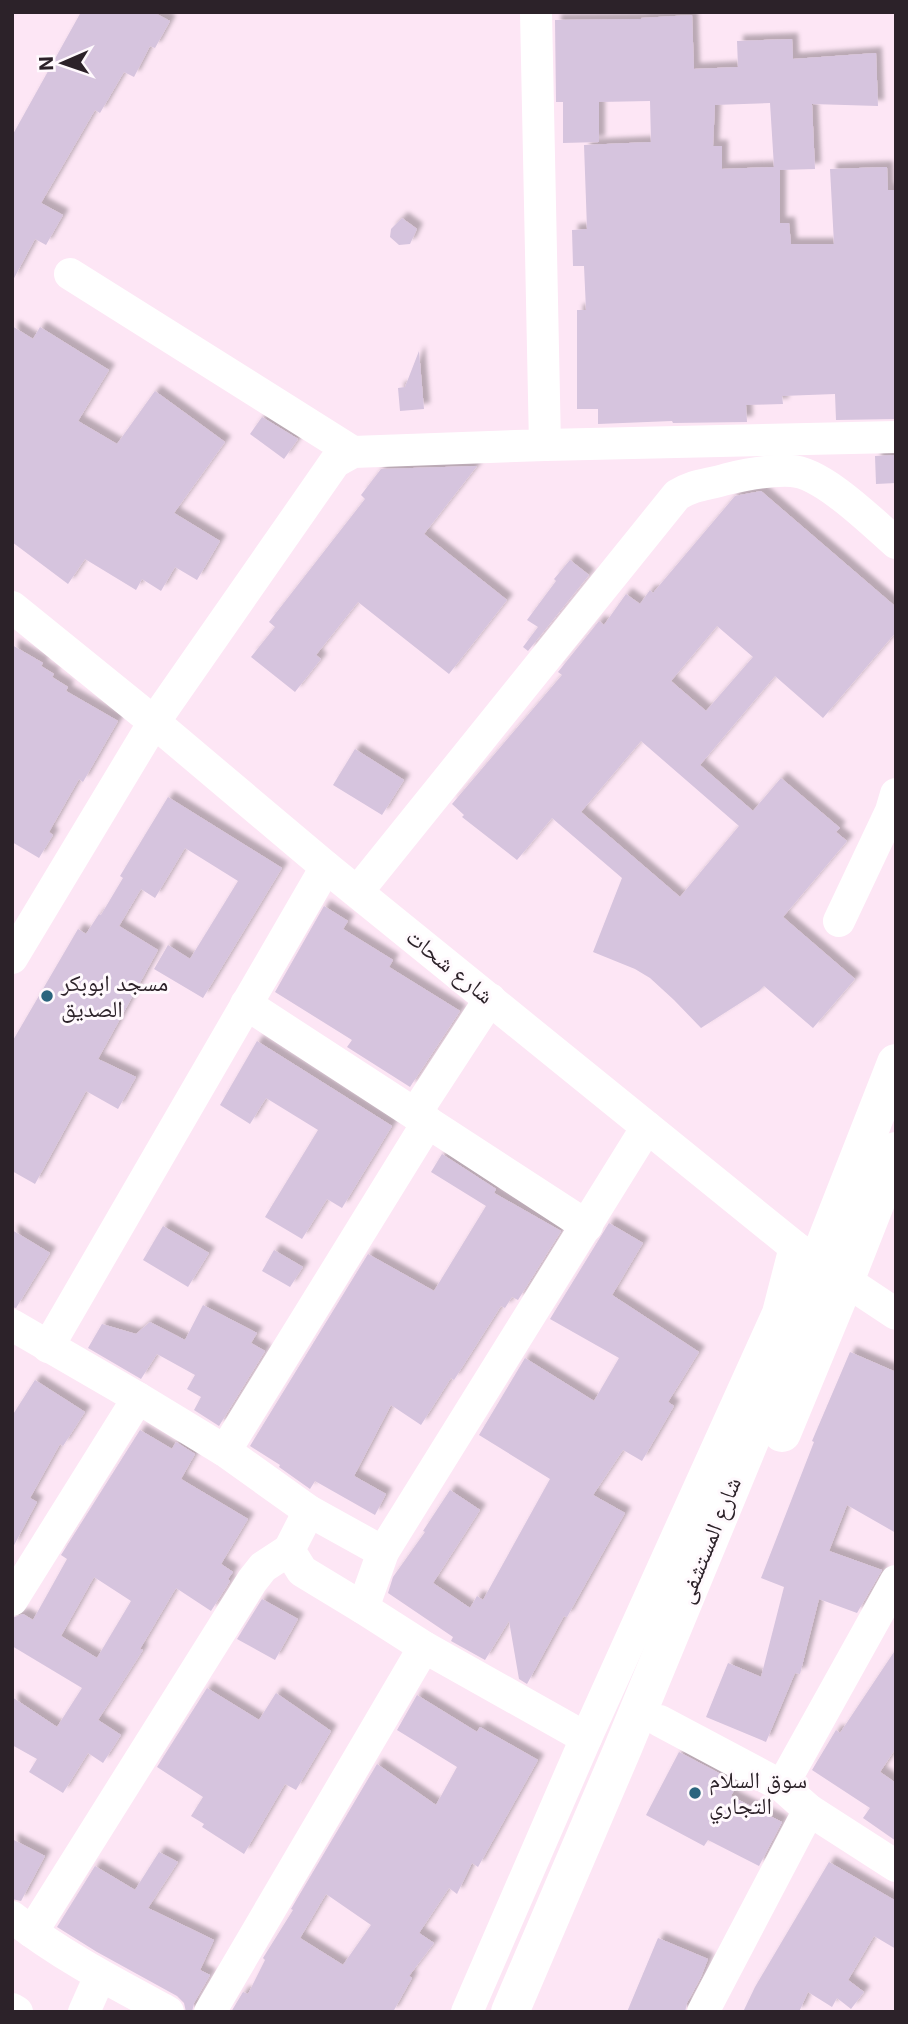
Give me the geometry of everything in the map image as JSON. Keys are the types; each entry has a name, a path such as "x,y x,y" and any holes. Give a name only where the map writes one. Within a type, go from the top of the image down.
{"main road":[{"name":"شارع المستشفى","path":"510,2012 623,1748 770,1391 896,1063"},
{"name":"شارع المستشفى","path":"537,2012 660,1721 820,1263 896,1151"}],"street":[{"path":"536,12 545,445"},
{"path":"71,274 353,453"},
{"path":"12,958 154,722 335,462 353,453 545,445 896,438"},
{"path":"358,891 677,495 692,486 747,474 793,471 811,476 852,504 896,543"},
{"name":"شارع شحات","path":"12,607 646,1127 820,1263 896,1314"},
{"path":"839,921 891,811 896,794"},
{"path":"48,1346 326,867"},
{"path":"225,1451 490,999"},
{"path":"246,1004 587,1226"},
{"path":"363,1608 383,1552 646,1127"},
{"path":"467,2012 586,1738 778,1313 820,1263"},
{"path":"12,1325 225,1451 309,1511 383,1552"},
{"path":"12,1600 138,1398"},
{"path":"168,2012 100,1976 22,1925 252,1581 263,1567 289,1550 309,1511"},
{"path":"289,1550 302,1570 424,1647 586,1738"},
{"path":"782,1786 896,1581"},
{"path":"210,2012 424,1647"},
{"path":"660,1721 782,1786 809,1810 896,1866"},
{"path":"703,2012 809,1810"},
{"path":"84,2012 100,1976"},
{"path":"12,2008 18,2012"}],"building":[{"path":"81,12 153,12 170,21 155,48 150,46 134,77 124,72 100,113 95,110 41,203 63,215 46,245 35,239 12,282 12,136"},
{"path":"692,15 694,69 738,67 737,41 792,39 793,59 876,53 878,106 812,104 815,169 780,170 780,223 789,223 791,244 834,244 830,169 887,167 888,190 896,190 896,419 836,420 835,394 782,396 783,404 746,405 747,422 598,424 598,409 577,409 577,310 586,310 584,266 573,266 572,230 587,229 584,145 651,142 650,101 599,102 599,142 563,143 563,102 556,102 555,20","holes":["770,103 774,167 722,169 722,146 713,146 715,105"]},
{"path":"402,218 417,229 410,244 399,245 390,237 391,229"},
{"path":"12,326 33,339 40,327 109,370 78,421 117,444 155,391 225,442 174,513 220,541 197,580 175,567 161,591 142,579 136,590 85,559 68,584 12,542"},
{"path":"419,351 424,409 400,411 398,388 405,387"},
{"path":"262,417 298,439 284,459 250,434"},
{"path":"896,455 896,483 876,484 875,456"},
{"path":"477,466 424,534 507,600 449,674 358,602 316,655 321,659 295,692 251,657 275,627 269,622 365,499 361,495 381,469"},
{"path":"761,491 896,607 896,632 823,718 775,676 700,765 753,811 781,778 840,828 836,832 847,841 783,917 855,979 813,1028 764,986 701,1028 650,978 593,952 622,878 552,818 517,860 462,817 464,815 452,804 562,675 558,672 599,621 604,625 626,594 640,604 650,590 653,593 735,496","holes":["717,626 753,657 706,711 671,681","641,741 739,826 680,897 581,812"]},
{"path":"570,560 589,575 528,651 523,647 538,627 527,620"},
{"path":"12,645 43,663 41,666 54,674 52,677 68,687 66,691 118,721 83,782 79,779 49,832 53,835 39,858 12,842"},
{"path":"355,749 404,780 382,815 333,785"},
{"path":"168,797 282,868 203,998 154,969 168,945 190,959 238,881 185,848 155,898 141,889 119,926 158,950 98,1059 136,1077 118,1109 86,1091 35,1184 12,1171 12,1042 78,929 86,934 99,914 101,915 123,878 120,876"},
{"path":"324,906 348,921 343,929 393,960 389,967 460,1011 410,1087 347,1047 352,1040 275,992"},
{"path":"257,1041 392,1126 342,1208 327,1199 302,1239 265,1217 318,1130 266,1098 250,1124 220,1105"},
{"path":"442,1154 496,1189 494,1193 561,1231 518,1300 512,1297 505,1308 501,1306 454,1380 451,1378 421,1425 391,1405 354,1476 386,1494 375,1515 315,1481 310,1489 250,1446 368,1254 434,1291 486,1206 431,1172"},
{"path":"609,1223 643,1243 612,1295 699,1352 668,1402 674,1406 642,1461 623,1450 593,1495 625,1513 527,1684 519,1679 509,1621 485,1660 451,1641 453,1637 388,1593 393,1577 425,1532 423,1531 450,1490 480,1510 433,1583 470,1608 477,1596 483,1600 550,1479 479,1435 525,1358 594,1401 619,1358 550,1319"},
{"path":"163,1226 209,1253 188,1287 143,1260"},
{"path":"12,1230 50,1253 16,1308 12,1307"},
{"path":"274,1250 303,1267 290,1287 262,1271"},
{"path":"203,1305 257,1333 251,1343 265,1351 219,1426 194,1410 201,1397 187,1389 195,1375 157,1354 141,1379 88,1348 102,1324 136,1334 150,1322 185,1340"},
{"path":"850,1352 896,1372 896,1533 847,1505 829,1551 882,1570 857,1613 819,1599 800,1674 795,1673 766,1742 706,1717 728,1663 761,1677 784,1587 761,1578 814,1442 812,1441"},
{"path":"35,1380 85,1412 63,1446 60,1444 30,1498 37,1502 12,1549 12,1416"},
{"path":"140,1430 172,1449 176,1442 195,1454 181,1479 248,1519 221,1564 233,1572 211,1611 176,1588 140,1649 143,1650 98,1720 121,1735 103,1763 88,1753 63,1793 29,1772 37,1759 12,1745 12,1697 57,1727 82,1688 12,1646 12,1618 23,1614 33,1620 67,1559 61,1555","holes":["94,1577 131,1601 97,1658 61,1636"]},
{"path":"262,1599 298,1619 275,1660 237,1639"},
{"path":"896,1649 896,1748 880,1772 896,1783 896,1841 863,1818 870,1808 812,1770 836,1730 840,1733"},
{"path":"207,1688 259,1720 276,1693 331,1731 296,1790 285,1784 244,1854 202,1827 204,1824 191,1816 203,1797 157,1767"},
{"path":"417,1695 477,1732 480,1727 538,1760 478,1867 472,1863 457,1894 449,1888 419,1933 434,1943 409,1976 412,1978 393,2012 231,2012 243,1992 248,1994 265,1960 263,1958 377,1764 436,1805 457,1767 397,1730","holes":["326,1894 371,1925 343,1965 300,1938"]},
{"path":"679,1752 738,1783 731,1796 782,1822 759,1866 708,1840 704,1846 646,1815"},
{"path":"12,1839 45,1856 21,1901 12,1899"},
{"path":"159,1852 178,1862 148,1908 214,1940 200,1970 210,1975 194,2003 192,2012 186,2012 184,2003 177,1996 57,1927 95,1866 135,1890"},
{"path":"829,1862 896,1901 896,1949 874,1936 848,1980 864,1992 851,2009 837,1998 832,2007 808,1992 799,2012 743,2012 755,1987"},
{"path":"658,1938 708,1959 701,1977 685,2012 627,2012"}],"place":[{"name":"مسجد ابوبكر الصديق","path":"47,996"},
{"name":"سوق السلام التجاري","path":"695,1793"}]}
